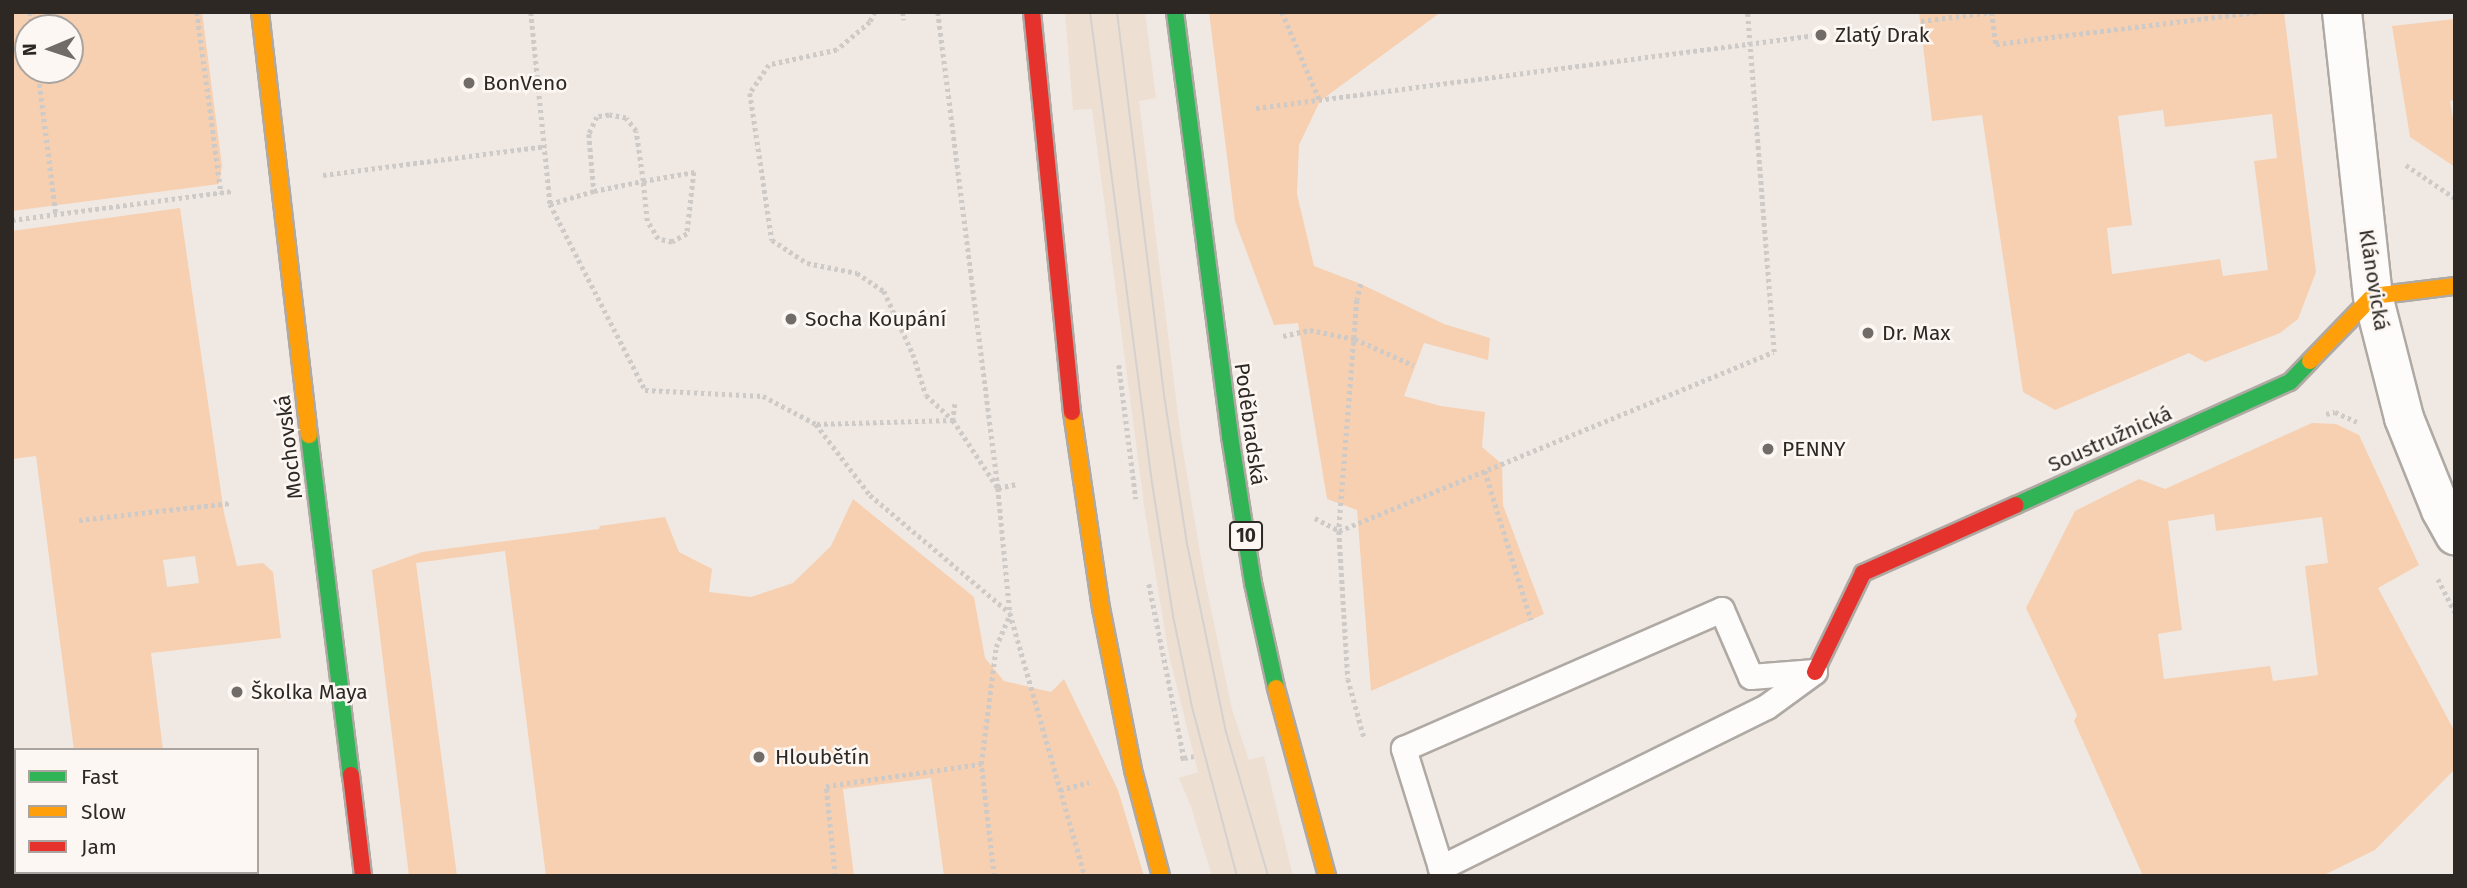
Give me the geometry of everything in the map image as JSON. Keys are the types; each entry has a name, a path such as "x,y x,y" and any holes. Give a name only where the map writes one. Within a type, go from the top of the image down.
{"main road":[{"name":"Mochovská","path":"260,12 278,186 363,876"},
{"path":"1032,12 1073,418 1099,594 1133,770 1161,876"},
{"name":"Poděbradská","path":"1175,12 1227,409 1253,583 1284,725 1327,876"},
{"path":"2373,296 2455,286"},
{"name":"Soustružnická","path":"1815,673 1863,573 2290,382 2373,296"}],"street":[{"name":"Klánovická","path":"2342,12 2373,296 2404,418 2441,510 2455,535"}],"lane":[{"path":"1722,610 1751,677 1815,673 1767,707 1441,868 1404,749 1722,610"}],"path":[{"path":"197,12 222,193"},
{"path":"531,12 550,204 645,390 763,396 816,424 870,495 1010,613"},
{"path":"876,12 870,22 837,50 769,65 750,93 772,240 807,263 857,273 884,291 926,394 953,420 998,488"},
{"path":"903,12 904,20"},
{"path":"938,12 998,488 1010,613 1085,876"},
{"path":"1282,12 1320,101"},
{"path":"1339,531 1774,352 1747,12"},
{"path":"1921,21 1992,12 1996,44 2257,12"},
{"path":"1256,108 1816,35"},
{"path":"39,84 56,215"},
{"path":"550,204 594,191 643,181 694,172 687,234 672,242 658,239 647,221 643,181 636,131 626,118 609,115 597,117 589,134 594,191"},
{"path":"313,176 544,146"},
{"path":"12,220 278,186"},
{"path":"1362,284 1357,300 1339,531 1348,679 1366,745"},
{"path":"1283,336 1310,330 1354,339 1413,365"},
{"path":"1118,362 1138,512"},
{"path":"953,420 955,404"},
{"path":"816,424 953,420"},
{"path":"1485,471 1531,620"},
{"path":"998,488 1017,484"},
{"path":"79,520 231,503"},
{"path":"1315,518 1339,531"},
{"path":"1148,580 1184,758"},
{"path":"994,876 981,764 996,647 1010,613"},
{"path":"1175,760 1194,756"},
{"path":"835,876 825,786 981,764"}],"shaded area":[{"path":"12,12 202,12 222,166 219,184 12,211"},
{"path":"1065,12 1145,12 1156,98 1139,101 1181,439 1204,576 1232,709 1249,760 1264,756 1293,876 1212,876 1191,807 1179,778 1198,772 1169,655 1145,512 1092,109 1073,110"},
{"path":"1209,12 1441,12 1320,101 1299,145 1297,194 1314,266 1361,284 1444,324 1490,338 1488,360 1424,343 1404,396 1441,406 1485,412 1482,447 1502,464 1503,505 1544,614 1371,691 1357,510 1327,499 1298,323 1274,325 1235,221"},
{"path":"1919,12 2284,12 2316,272 2298,319 2280,333 2205,362 2189,353 2055,410 2023,392 1982,115 1932,121","holes":["2163,110 2165,127 2272,114 2277,158 2254,161 2268,270 2223,276 2220,259 2112,274 2107,228 2132,225 2118,116"]},
{"path":"2455,19 2455,100 2450,101 2455,129 2455,167 2410,137 2392,26"},
{"path":"180,208 224,513 237,566 263,563 273,572 281,638 151,653 163,748 74,748 36,456 12,459 12,231","holes":["195,556 199,583 167,587 163,560"]},
{"path":"2312,423 2336,424 2359,435 2419,565 2378,588 2455,732 2455,769 2375,850 2322,876 2143,876 2074,721 2077,715 2026,608 2075,511 2139,479 2165,489","holes":["2214,514 2216,531 2322,517 2328,563 2305,566 2318,675 2273,681 2270,666 2164,679 2158,634 2182,630 2168,521"]},
{"path":"853,499 974,597 985,658 1004,681 1051,692 1064,679 1118,790 1144,876 944,876 931,778 843,789 854,876 546,876 505,551 416,563 457,876 409,876 372,570 422,552 599,529 600,526 665,517 679,552 712,569 709,592 751,597 793,583 831,546"},
{"path":"90,874 178,874 178,876"}],"tram line":[{"path":"1090,12 1152,483 1173,616 1192,707 1237,876"},
{"path":"1117,12 1164,395 1187,544 1226,732 1268,876"}],"traffic: fast":[{"path":"1175,12 1230,436 1253,583 1276,688"},
{"path":"2016,505 2290,382 2310,361"},
{"path":"309,435 351,775"}],"traffic: slow":[{"path":"260,12 309,435"},
{"path":"2310,361 2373,296 2455,286"},
{"path":"1072,412 1101,608 1133,770 1161,876"},
{"path":"1276,688 1327,876"}],"traffic: jam":[{"path":"1032,12 1072,412"},
{"path":"1815,672 1863,573 2016,505"},
{"path":"351,775 363,876"}],"place":[{"name":"Zlatý Drak","path":"1821,35"},
{"name":"BonVeno","path":"469,83"},
{"name":"Socha Koupání","path":"791,319"},
{"name":"Dr. Max","path":"1868,333"},
{"name":"PENNY","path":"1768,449"},
{"name":"Školka Maya","path":"237,692"},
{"name":"Hloubětín","path":"759,757"}]}
